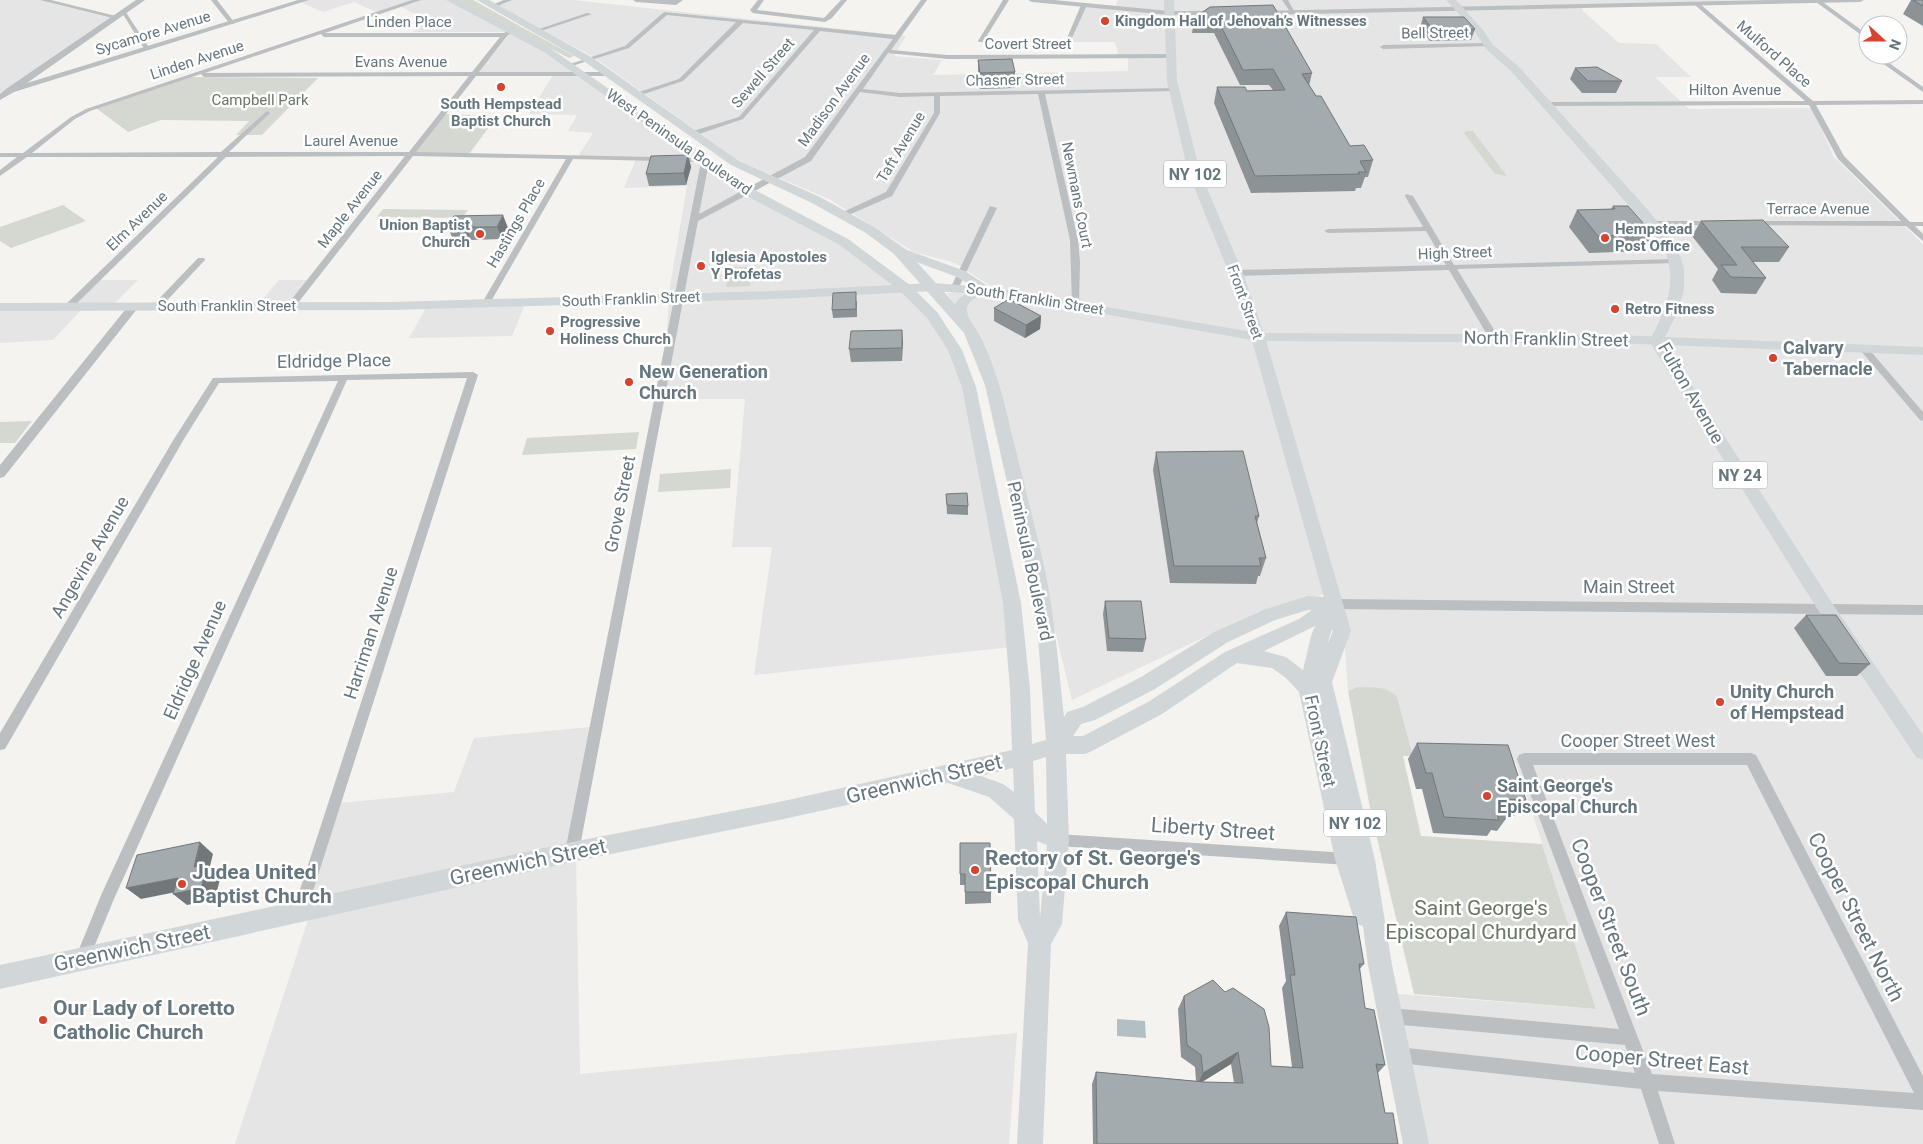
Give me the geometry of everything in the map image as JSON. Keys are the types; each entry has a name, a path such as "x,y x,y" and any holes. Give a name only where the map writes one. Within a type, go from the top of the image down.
{"main road":[{"name":"West Peninsula Boulevard","path":"451,0 508,33 570,65 747,191 844,242 905,288"},
{"name":"West Peninsula Boulevard","path":"482,0 589,60 736,163 844,215 899,251 933,287"},
{"name":"Front Street","path":"1169,0 1170,56 1174,89 1194,172 1236,273 1258,337 1342,631 1322,682 1355,859"},
{"name":"Fulton Avenue","path":"1451,0 1480,32 1490,36 1516,63 1515,69"},
{"name":"Fulton Avenue","path":"1480,32 1481,37 1488,45 1506,64 1515,69 1547,104 1652,223 1670,247 1676,260 1679,278 1677,294 1656,341 1826,608 1923,751"},
{"path":"899,251 961,274 976,284 995,290"},
{"name":"Peninsula Boulevard","path":"933,287 971,332 992,385 1037,575 1047,638 1056,745 1058,840 1051,924 1040,942 1030,1144"},
{"name":"South Franklin Street","path":"0,307 486,304 956,287 995,290 1258,337"},
{"name":"Peninsula Boulevard","path":"905,288 932,315 946,335 965,372 1012,603 1020,689 1028,920 1040,942"},
{"path":"971,332 960,311 960,306 970,296 995,290"},
{"name":"North Franklin Street","path":"1258,337 1656,341 1923,351"},
{"path":"1056,745 1074,718 1088,714 1148,683 1221,637 1270,615 1308,603 1335,604"},
{"name":"Front Street","path":"1335,604 1320,636 1308,689 1355,859 1391,1016 1416,1144"},
{"name":"Greenwich Street","path":"0,977 572,852 997,764 1056,745 1084,745 1155,708 1232,657 1305,624 1335,604"},
{"path":"1232,657 1259,656 1279,662 1290,668 1308,689"},
{"path":"948,774 996,790 1024,814 1041,833 1058,840"}],"street":[{"path":"42,0 120,15 147,49"},
{"path":"0,98 141,0"},
{"path":"214,0 232,23"},
{"name":"Sycamore Avenue","path":"10,92 305,0"},
{"name":"Linden Avenue","path":"0,174 73,118 88,110 418,0"},
{"path":"492,6 509,0"},
{"path":"636,0 678,2"},
{"path":"761,0 753,10 762,13 825,20 830,17 844,0"},
{"name":"Madison Avenue","path":"693,220 808,159 924,0"},
{"path":"981,41 1006,0"},
{"path":"1032,0 1169,13 1225,13"},
{"path":"1285,0 1293,12"},
{"path":"1250,13 1860,0"},
{"path":"1818,1 1858,31"},
{"name":"Mulford Place","path":"1697,4 1812,103"},
{"path":"1067,42 1084,5"},
{"path":"570,65 627,47 666,13 896,37"},
{"path":"536,31 589,14"},
{"path":"638,94 681,80 741,21"},
{"name":"Sewell Street","path":"693,134 740,118 818,29"},
{"name":"Linden Place","path":"314,35 508,33"},
{"name":"Maple Avenue","path":"291,306 508,33"},
{"name":"Bell Street","path":"1383,47 1488,45"},
{"name":"Covert Street","path":"886,51 947,57 1170,56"},
{"path":"1888,65 1923,90"},
{"path":"42,69 49,73 71,72"},
{"name":"Evans Avenue","path":"192,75 610,74"},
{"name":"Chasner Street","path":"858,90 900,95 1174,89"},
{"name":"Newmans Court","path":"1041,92 1074,240 1076,305"},
{"name":"Taft Avenue","path":"844,215 889,194 937,113 937,94"},
{"name":"Hilton Avenue","path":"1547,104 1923,102"},
{"path":"1812,103 1840,157 1923,238"},
{"name":"Elm Avenue","path":"68,307 266,113"},
{"name":"Laurel Avenue","path":"0,155 410,154 704,161"},
{"name":"Hastings Place","path":"486,304 570,157"},
{"name":"Grove Street","path":"572,852 704,161"},
{"path":"1409,196 1494,338"},
{"path":"956,287 993,208"},
{"path":"1652,223 1722,223"},
{"name":"Terrace Avenue","path":"1741,223 1923,224"},
{"path":"1328,231 1429,229"},
{"path":"156,307 201,260"},
{"name":"High Street","path":"1236,273 1676,260"},
{"path":"0,474 133,307"},
{"path":"1864,348 1923,418"},
{"name":"Eldridge Place","path":"211,387 216,380 462,375"},
{"name":"Harriman Avenue","path":"300,911 473,375 462,375"},
{"name":"Eldridge Avenue","path":"82,959 107,898 344,377"},
{"name":"Angevine Avenue","path":"0,745 211,387"},
{"name":"Main Street","path":"1335,604 1923,610"},
{"name":"Cooper Street West","path":"1524,759 1751,759"},
{"name":"Cooper Street South","path":"1524,759 1647,1082 1667,1144"},
{"name":"Cooper Street North","path":"1751,759 1923,1093"},
{"name":"Liberty Street","path":"1058,840 1355,859"},
{"name":"Cooper Street East","path":"1391,1016 1630,1038"},
{"name":"Cooper Street East","path":"1398,1055 1647,1082 1923,1102"}],"shaded area":[{"path":"0,0 42,0 118,17 0,98"},
{"path":"307,0 447,0 512,32 546,51 754,197 855,252 904,290 931,318 954,353 962,372 1007,598 1011,647 754,675 772,547 732,547 745,399 662,399 670,286 687,186 624,188 636,159 577,158 593,133 568,131 577,115 529,114 553,75 476,75 511,32 414,32 425,19 399,6 378,13 354,2 323,12 300,2"},
{"path":"504,0 573,0 906,36 894,56 942,60 933,75 1128,71 1128,57 1119,57 1115,42 1069,42 1086,5 1115,8 1118,0 1811,0 1582,6 1583,11 1619,43 1656,44 1691,77 1655,77 1689,109 1812,108 1834,157 1923,244 1923,1144 1416,1144 1386,993 1596,1009 1516,763 1413,756 1397,697 1357,687 1348,691 1344,633 1329,593 1255,613 1072,700 1026,512 975,333 947,293 995,289 955,263 914,252 829,199 739,161 592,56 494,4"},
{"path":"95,280 138,280 111,307 84,307 53,340 0,343 0,310 66,307"},
{"path":"279,280 313,280 293,307 257,306"},
{"path":"526,302 512,336 409,338 427,306"},
{"path":"601,726 576,859 580,1074 1017,1033 1009,1144 235,1144 310,914 291,918 329,804 454,792 474,738"},
{"path":"1117,1019 1145,1021 1146,1038 1117,1036"}],"green space":[{"path":"457,0 473,0 574,56 569,58"},
{"name":"Campbell Park","path":"191,77 318,78 262,135 236,135 249,121 161,120 128,132 96,108"},
{"path":"444,114 497,116 469,154 413,153"},
{"path":"1466,131 1473,131 1507,176 1495,174 1464,133"},
{"path":"63,205 86,221 11,248 0,241 0,227"},
{"path":"383,209 468,210 462,218 377,217"},
{"path":"729,267 752,267 750,286 726,287"},
{"path":"32,421 15,443 0,443 0,422"},
{"path":"639,432 636,449 522,455 527,438"},
{"path":"731,469 730,488 658,492 660,474"},
{"name":"Saint George's Episcopal Churdyard","path":"1357,687 1383,689 1397,697 1413,756 1403,756 1421,836 1542,844 1596,1009 1414,994 1371,813 1348,691"}],"building":[{"path":"1913,0 1923,0 1923,6"},
{"path":"1273,5 1312,73 1302,74 1316,96 1321,96 1350,146 1364,145 1373,160 1360,161 1366,172 1358,172 1360,174 1255,176 1217,87 1245,87 1247,91 1285,90 1273,69 1243,70 1217,18 1194,18 1210,7"},
{"path":"1423,17 1464,17 1475,29 1433,30"},
{"path":"1012,59 1015,72 980,73 978,60"},
{"path":"1597,67 1622,81 1588,81 1575,68"},
{"path":"688,155 684,173 646,174 651,156"},
{"path":"1613,206 1628,206 1653,234 1598,236 1577,210 1615,209"},
{"path":"503,215 497,227 450,229 452,227 448,227 454,216"},
{"path":"1763,220 1789,247 1741,247 1766,278 1731,277 1721,265 1737,265 1701,221"},
{"path":"856,292 856,309 832,310 833,293"},
{"path":"1009,299 1041,316 1026,325 994,308"},
{"path":"902,330 902,348 849,349 851,331"},
{"path":"1243,451 1259,516 1255,516 1266,558 1259,558 1261,566 1174,566 1156,452"},
{"path":"967,493 968,506 947,505 946,494"},
{"path":"1105,601 1141,601 1146,639 1109,638"},
{"path":"1806,615 1836,615 1870,664 1839,663"},
{"path":"1417,743 1508,745 1526,800 1504,799 1509,815 1497,814 1499,820 1444,817 1432,773 1426,773"},
{"path":"200,842 194,867 208,864 201,888 173,894 178,878 126,888 137,855"},
{"name":"Rectory of St. George's Episcopal Church","path":"960,843 990,843 991,892 965,892 965,874 960,874"},
{"path":"1286,912 1356,917 1364,964 1359,964 1365,1008 1374,1010 1385,1065 1376,1064 1385,1113 1393,1113 1398,1144 1097,1144 1096,1072 1204,1082 1243,1083 1238,1052 1203,1073 1201,1055 1187,1045 1184,996 1213,980 1225,992 1233,988 1264,1009 1269,1027 1271,1066 1303,1068 1290,975 1295,975"}],"place":[{"name":"Kingdom Hall of Jehovah’s Witnesses","path":"1105,21"},
{"name":"South Hempstead Baptist Church","path":"501,87"},
{"name":"Union Baptist Church","path":"480,234"},
{"name":"Hempstead Post Office","path":"1605,238"},
{"name":"Iglesia Apostoles Y Profetas","path":"701,266"},
{"name":"Retro Fitness","path":"1615,309"},
{"name":"Progressive Holiness Church","path":"550,331"},
{"name":"Calvary Tabernacle","path":"1773,358"},
{"name":"New Generation Church","path":"629,382"},
{"name":"Unity Church of Hempstead","path":"1720,702"},
{"name":"Saint George's Episcopal Church","path":"1487,796"},
{"name":"Rectory of St. George's Episcopal Church","path":"975,870"},
{"name":"Judea United Baptist Church","path":"182,884"},
{"name":"Our Lady of Loretto Catholic Church","path":"43,1020"}]}
